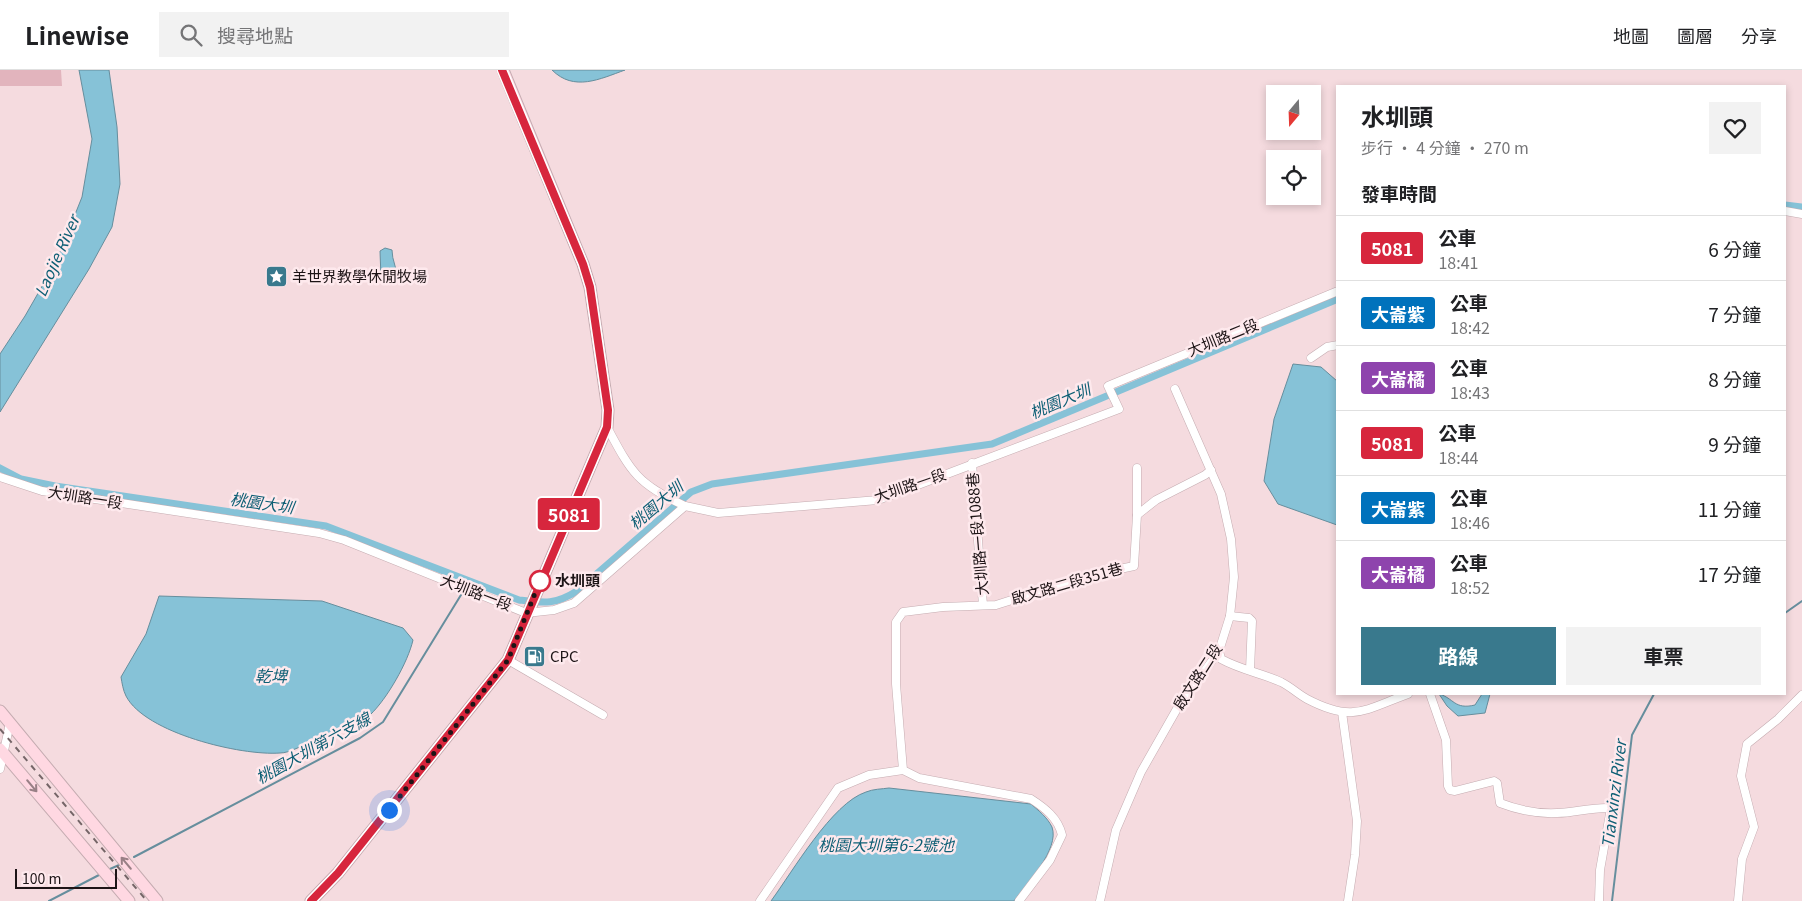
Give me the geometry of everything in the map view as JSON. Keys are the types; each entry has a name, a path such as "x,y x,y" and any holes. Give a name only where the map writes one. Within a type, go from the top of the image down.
{"street":[{"path":"311,901 338,873 508,660 526,612 607,427 608,410 590,287 583,264 502,70"},
{"path":"1786,211 1802,214"},
{"name":"大圳路二段","path":"1119,408 1108,386 1336,292"},
{"path":"1311,358 1327,347 1336,345"},
{"name":"啟文路二段","path":"1100,901 1116,830 1141,772 1178,707 1219,651 1230,616 1234,577 1231,539 1221,494 1174,389"},
{"name":"大圳路一段","path":"0,477 42,491 319,533 344,540 526,612 554,610 574,603 684,505 718,514 878,500 1119,408"},
{"path":"607,427 629,468 650,489 684,505"},
{"name":"大圳路一段1088巷","path":"972,463 984,605"},
{"path":"1137,468 1137,515"},
{"path":"1137,515 1156,500 1205,475 1211,470"},
{"name":"啟文路二段351巷","path":"984,605 988,607 996,605 1091,575 1134,566 1137,515"},
{"path":"903,770 896,684 896,622 903,612 984,605"},
{"path":"1230,616 1249,618 1252,621 1250,670"},
{"path":"1219,651 1221,659 1238,668 1250,670 1290,686 1305,698 1342,712 1367,711 1406,695"},
{"path":"508,660 603,715"},
{"path":"1430,695 1446,740 1448,786 1450,790 1455,791 1494,781 1497,783 1500,803 1514,809 1558,814 1592,807 1611,808 1600,870 1599,901"},
{"path":"1738,901 1742,858 1754,827 1741,776 1747,744 1778,719 1802,695"},
{"path":"1342,712 1357,821 1355,855 1348,901"},
{"path":"0,770 6,717"},
{"path":"6,717 157,901"},
{"path":"1,750 130,901"},
{"path":"760,901 838,788 869,775 903,770 919,778 1031,798 1047,809 1060,826 1062,835 1050,860 1019,901"}],"shaded area":[{"path":"0,70 61,70 62,86 0,86"}],"water":[{"path":"79,70 109,70 117,127 120,184 112,227 89,269 0,412 0,354 25,316 56,262 82,197 92,139"},
{"path":"552,70 625,70 597,80 578,82 560,77"},
{"path":"385,248 392,250 397,274 397,278 387,282 381,278 380,251"},
{"path":"1293,364 1321,367 1336,380 1336,525 1278,504 1264,481 1274,419"},
{"name":"乾埤","path":"159,596 322,601 403,628 413,640 407,659 390,690 377,708 364,720 350,728 288,752 263,753 242,751 219,746 173,731 153,721 136,709 126,696 121,677 146,634"},
{"path":"1440,695 1458,705 1468,706 1475,705 1481,695 1490,695 1485,713 1458,716 1447,706"},
{"name":"桃園大圳第6-2號池","path":"889,788 1031,804 1045,817 1052,827 1051,846 1047,856 1014,901 771,901 814,839 840,809 866,792"}],"waterway":[{"name":"桃園大圳","path":"1786,205 1802,207"},
{"name":"桃園大圳","path":"0,468 21,479 55,486 326,526 519,600 549,602 562,599 577,591 691,492 712,484 992,444 1336,300"},
{"name":"桃園大圳第六支線","path":"134,857 360,738 383,722 464,590"},
{"name":"Tianxinzi River","path":"1786,612 1802,601"},
{"name":"Tianxinzi River","path":"1612,901 1632,735 1653,695"},
{"name":"桃園大圳第六支線","path":"110,869 119,865"},
{"name":"桃園大圳第六支線","path":"49,901 99,875"}],"railway":[{"path":"0,729 147,901"}],"bus line":[{"name":"5081","path":"311,901 338,873 508,660 537,586 607,427 608,410 590,287 564,217 502,70"}],"place":[{"name":"羊世界教學休閒牧場","path":"276,277"},
{"name":"水圳頭","path":"540,581"},
{"name":"CPC","path":"534,657"}],"route":[{"path":"389,810 508,660 540,581"}],"water label":[{"name":"Laojie River","path":"57,256"}]}
